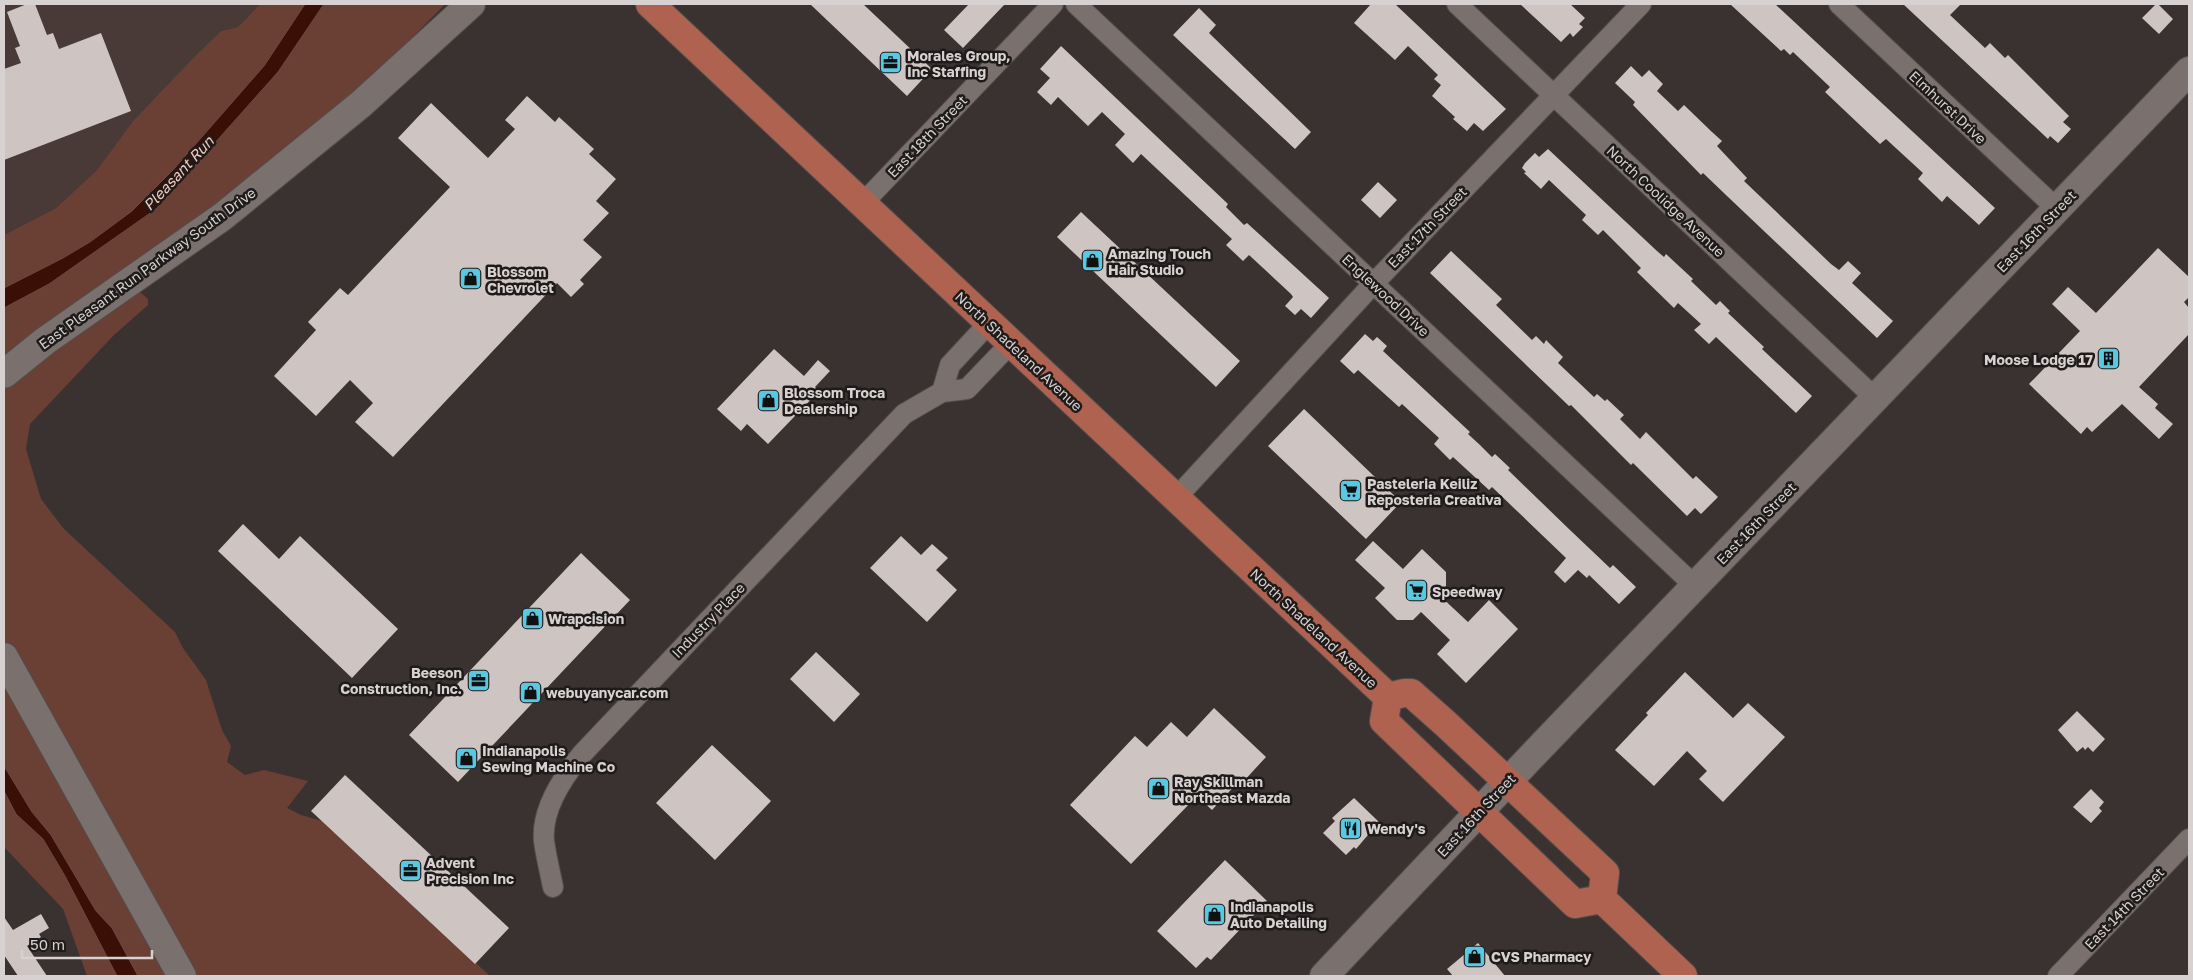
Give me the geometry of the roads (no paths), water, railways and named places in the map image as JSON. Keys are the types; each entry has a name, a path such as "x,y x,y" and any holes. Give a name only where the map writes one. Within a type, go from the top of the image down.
{"main road":[{"name":"North Shadeland Avenue","path":"650,4 1388,697"},
{"name":"North Shadeland Avenue","path":"1404,692 1411,693 1448,724 1605,873 1602,899 1575,904 1384,721 1388,697 1404,692"},
{"path":"1602,899 1683,976"}],"street":[{"name":"East Pleasant Run Parkway South Drive","path":"4,374 45,341 222,217 361,104 471,4"},
{"name":"East 18th Street","path":"862,203 1053,4"},
{"name":"Englewood Drive","path":"1076,4 1695,586"},
{"name":"North Coolidge Avenue","path":"1456,4 1875,398"},
{"name":"East 17th Street","path":"1176,498 1374,283 1641,4"},
{"name":"Elmhurst Drive","path":"1839,4 2057,209"},
{"name":"East 16th Street","path":"1324,976 1508,781 2189,71"},
{"path":"942,392 950,365 989,323"},
{"name":"Industry Place","path":"553,887 544,839 548,813 566,773 904,414 942,392 968,389 1011,342"},
{"path":"4,657 182,976"},
{"name":"East 14th Street","path":"2058,976 2189,839"}],"water":[{"name":"Pleasant Run","path":"305,4 324,4 278,72 156,209 49,284 4,308 4,288 90,242 132,211 173,170 264,66"},
{"path":"4,766 32,812 51,835 96,911 112,928 138,976 117,976 65,876 43,839 16,814 4,791"}],"place":[{"name":"Morales Group, Inc Staffing","path":"891,63"},
{"name":"Amazing Touch Hair Studio","path":"1092,261"},
{"name":"Blossom Chevrolet","path":"471,279"},
{"name":"Moose Lodge 17","path":"2109,359"},
{"name":"Blossom Troca Dealership","path":"768,400"},
{"name":"Pasteleria Keiliz Reposteria Creativa","path":"1351,491"},
{"name":"Speedway","path":"1416,591"},
{"name":"Wrapcision","path":"532,618"},
{"name":"Beeson Construction, Inc.","path":"478,680"},
{"name":"webuyanycar.com","path":"530,692"},
{"name":"Indianapolis Sewing Machine Co","path":"466,758"},
{"name":"Ray Skillman Northeast Mazda","path":"1158,789"},
{"name":"Wendy's","path":"1351,828"},
{"name":"Advent Precision Inc","path":"410,870"},
{"name":"Indianapolis Auto Detailing","path":"1214,914"},
{"name":"CVS Pharmacy","path":"1475,956"}]}
